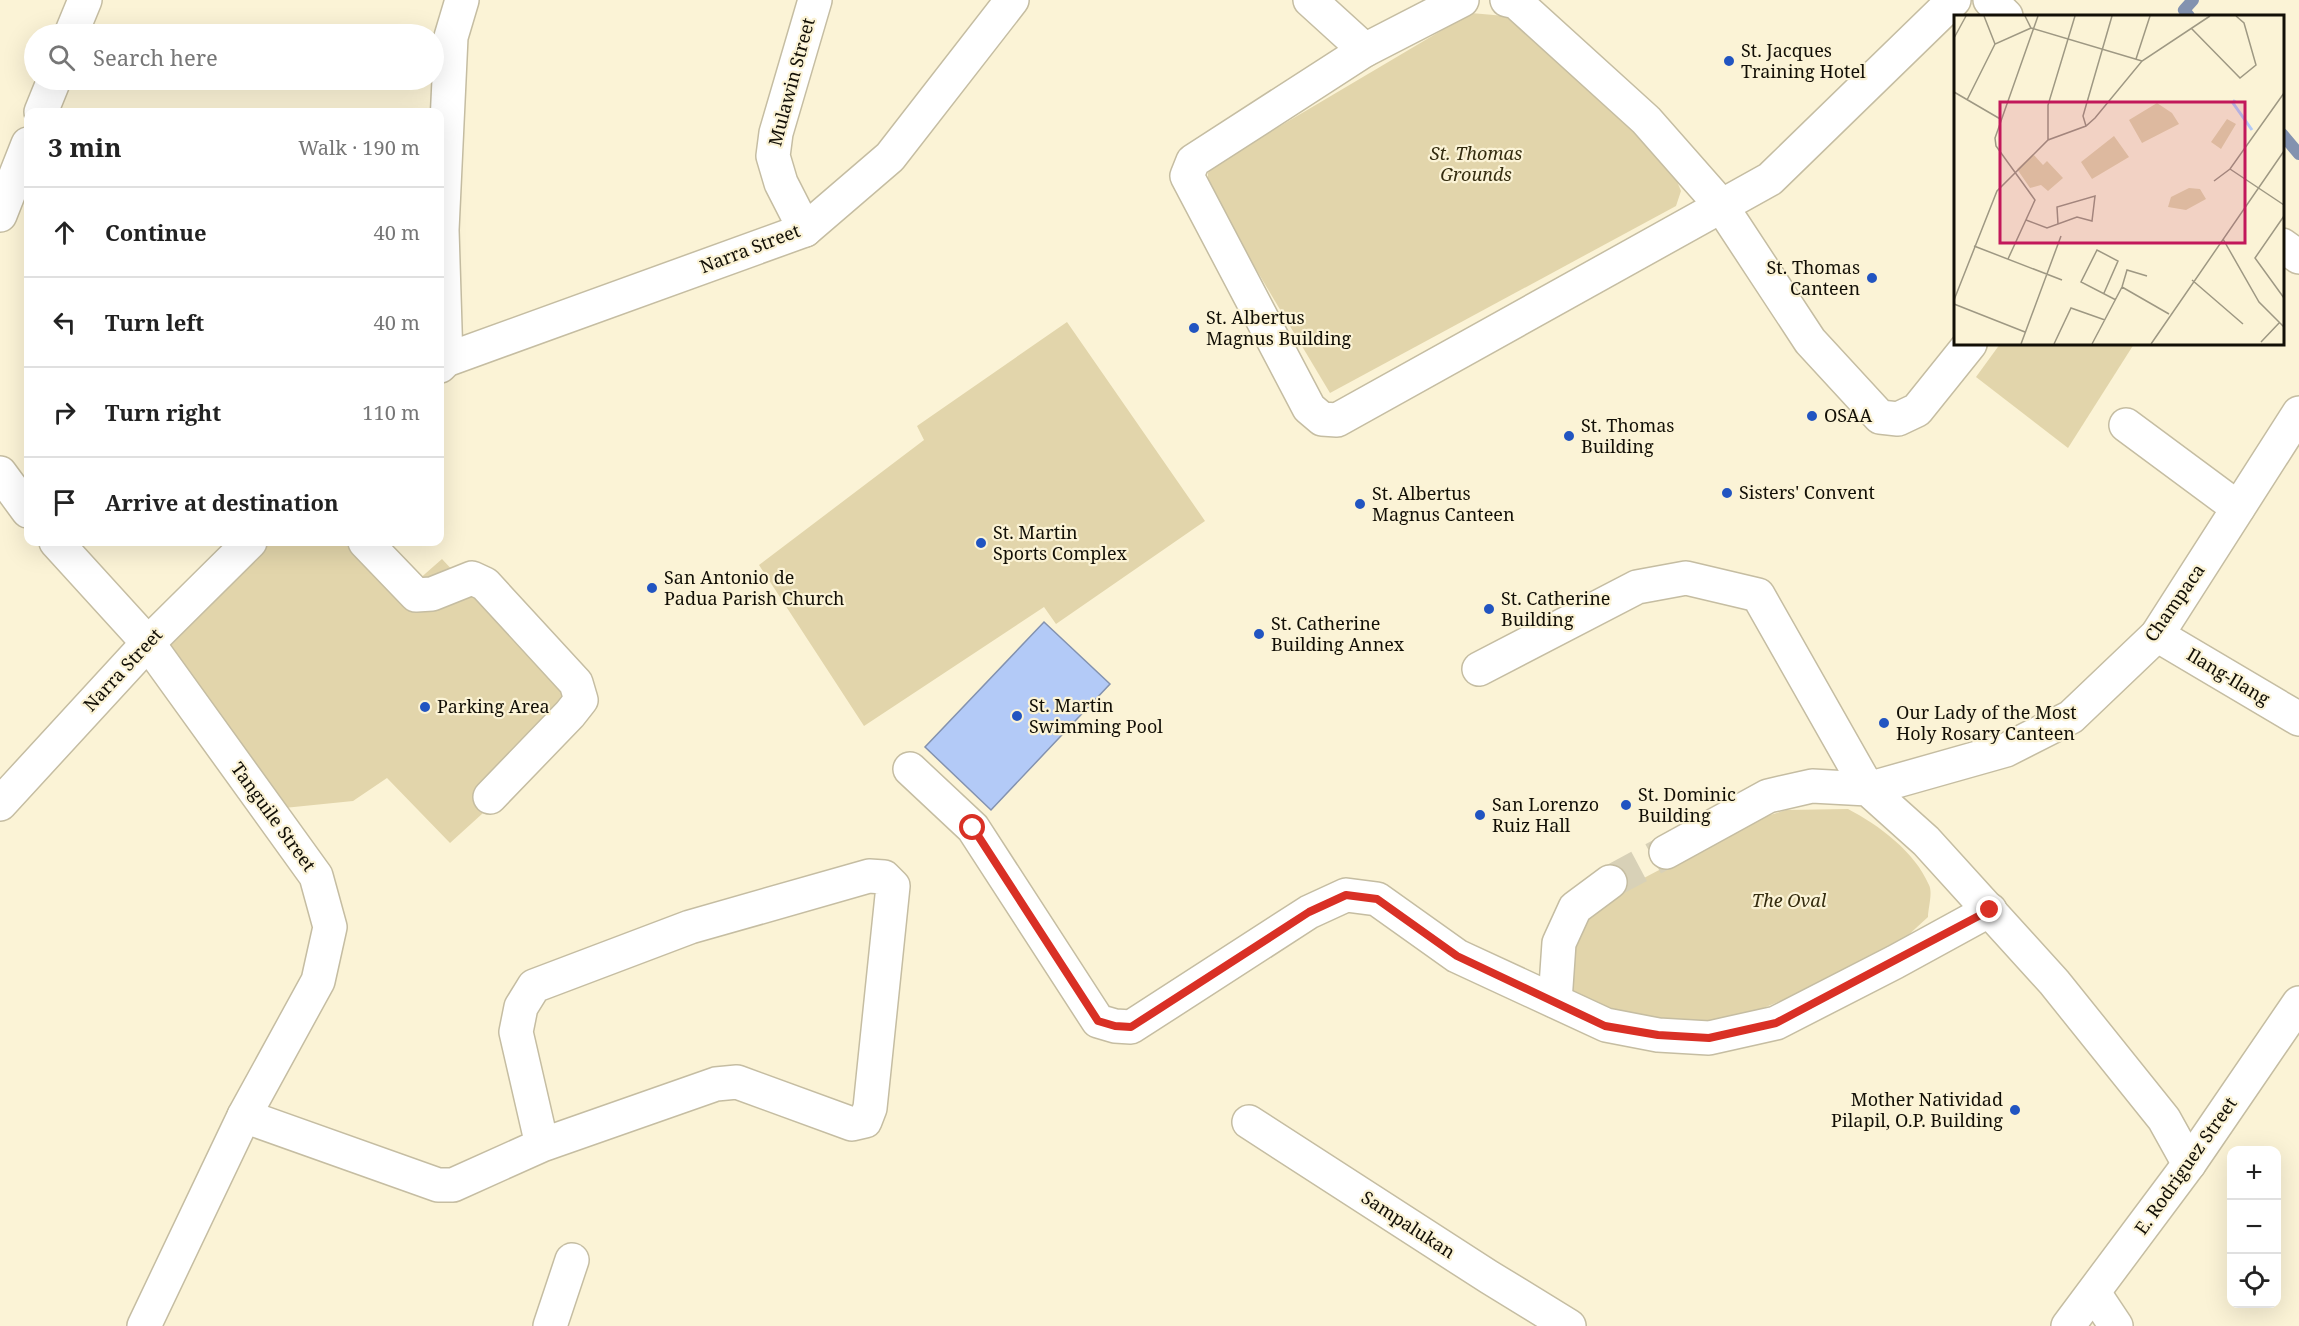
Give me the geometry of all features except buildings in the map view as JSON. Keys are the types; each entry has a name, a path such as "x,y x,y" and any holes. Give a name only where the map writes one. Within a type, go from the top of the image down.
{"street":[{"path":"75,24 85,0"},
{"path":"444,178 451,37 462,0"},
{"name":"Mulawin Street","path":"805,230 780,183 772,156 776,133 815,0"},
{"name":"Narra Street","path":"444,363 805,230 890,157 1012,0"},
{"path":"1310,0 1365,50"},
{"path":"1462,0 1365,50 1193,161 1187,176 1309,408 1322,419 1337,420 1720,204 1770,179 1954,0"},
{"path":"1507,0 1516,2 1646,120 1720,204 1810,341 1880,417 1898,419 1917,410 1969,345"},
{"path":"1990,0 2005,15"},
{"path":"43,108 50,90"},
{"path":"0,215 15,159"},
{"path":"2284,246 2299,257"},
{"name":"Champaca","path":"1666,852 1768,796 1812,786 1868,789 2006,750 2071,717 2157,635 2299,413"},
{"path":"2126,425 2238,508"},
{"path":"0,473 24,506"},
{"name":"Tanguile Street","path":"60,546 148,643 316,876 330,927 318,981 244,1116 144,1326"},
{"name":"Narra Street","path":"0,804 148,643 246,546"},
{"path":"369,546 416,595 432,594 472,578 485,584 576,683 581,699 570,714 490,797"},
{"path":"1479,669 1637,587 1686,578 1758,595 1868,789 1926,841 2054,982 2164,1119 2189,1164"},
{"name":"Ilang-Ilang","path":"2157,635 2299,719"},
{"path":"910,769 973,828 1098,1021 1115,1026 1131,1027 1309,912 1346,895 1377,899 1457,956 1605,1026 1658,1035 1709,1038 1776,1023 1990,910"},
{"path":"244,1116 438,1185 453,1185 542,1145 717,1084 737,1082 852,1124 865,1121 870,1108 892,886 884,877 868,876 690,927 534,986 521,1007 516,1032 542,1145"},
{"path":"1556,1001 1560,943 1575,908 1610,882"},
{"name":"E. Rodriguez Street","path":"2068,1326 2189,1164 2299,1003"},
{"name":"Sampalukan","path":"1249,1122 1489,1278 1569,1326"},
{"path":"550,1326 572,1260"},
{"path":"2094,1293 2116,1326"}],"green space":[{"name":"St. Thomas Grounds","path":"1471,13 1505,16 1611,106 1674,174 1681,191 1676,206 1330,393 1208,189 1208,173 1214,165"},
{"name":"St. Martin Sports Complex","path":"1067,322 1205,521 1056,624 1044,607 864,726 759,565 924,440 917,426"},
{"path":"1999,345 2133,345 2068,448 1976,377"},
{"path":"253,546 355,546 401,595 442,559 589,717 450,843 387,778 353,801 284,808 158,633"},
{"name":"The Oval","path":"1848,809 1884,831 1895,841 1915,861 1929,885 1928,917 1904,939 1830,980 1747,1015 1699,1023 1662,1023 1604,1007 1574,993 1568,982 1573,934 1606,898 1754,820 1786,810"}],"water":[{"name":"St. Martin Swimming Pool","path":"1044,622 1110,684 991,810 925,747"}],"waterway":[{"path":"2188,15 2184,10 2193,0"},
{"path":"2284,136 2299,154"}],"tunnel":[{"path":"1610,882 1666,852"}],"place":[{"name":"St. Jacques Training Hotel","path":"1729,61"},
{"name":"St. Thomas Canteen","path":"1872,278"},
{"name":"St. Albertus Magnus Building","path":"1194,328"},
{"name":"OSAA","path":"1812,416"},
{"name":"St. Thomas Building","path":"1569,436"},
{"name":"Sisters' Convent","path":"1727,493"},
{"name":"St. Albertus Magnus Canteen","path":"1360,504"},
{"name":"St. Martin Sports Complex","path":"981,543"},
{"name":"San Antonio de Padua Parish Church","path":"652,588"},
{"name":"St. Catherine Building","path":"1489,609"},
{"name":"St. Catherine Building Annex","path":"1259,634"},
{"name":"Parking Area","path":"425,707"},
{"name":"St. Martin Swimming Pool","path":"1017,716"},
{"name":"Our Lady of the Most Holy Rosary Canteen","path":"1884,723"},
{"name":"St. Dominic Building","path":"1626,805"},
{"name":"San Lorenzo Ruiz Hall","path":"1480,815"},
{"name":"Mother Natividad Pilapil, O.P. Building","path":"2015,1110"}],"route":[{"path":"973,828 1098,1021 1115,1026 1131,1027 1271,939 1309,912 1346,895 1377,899 1457,956 1605,1026 1658,1035 1709,1038 1776,1023 1833,995 1990,910"}]}
